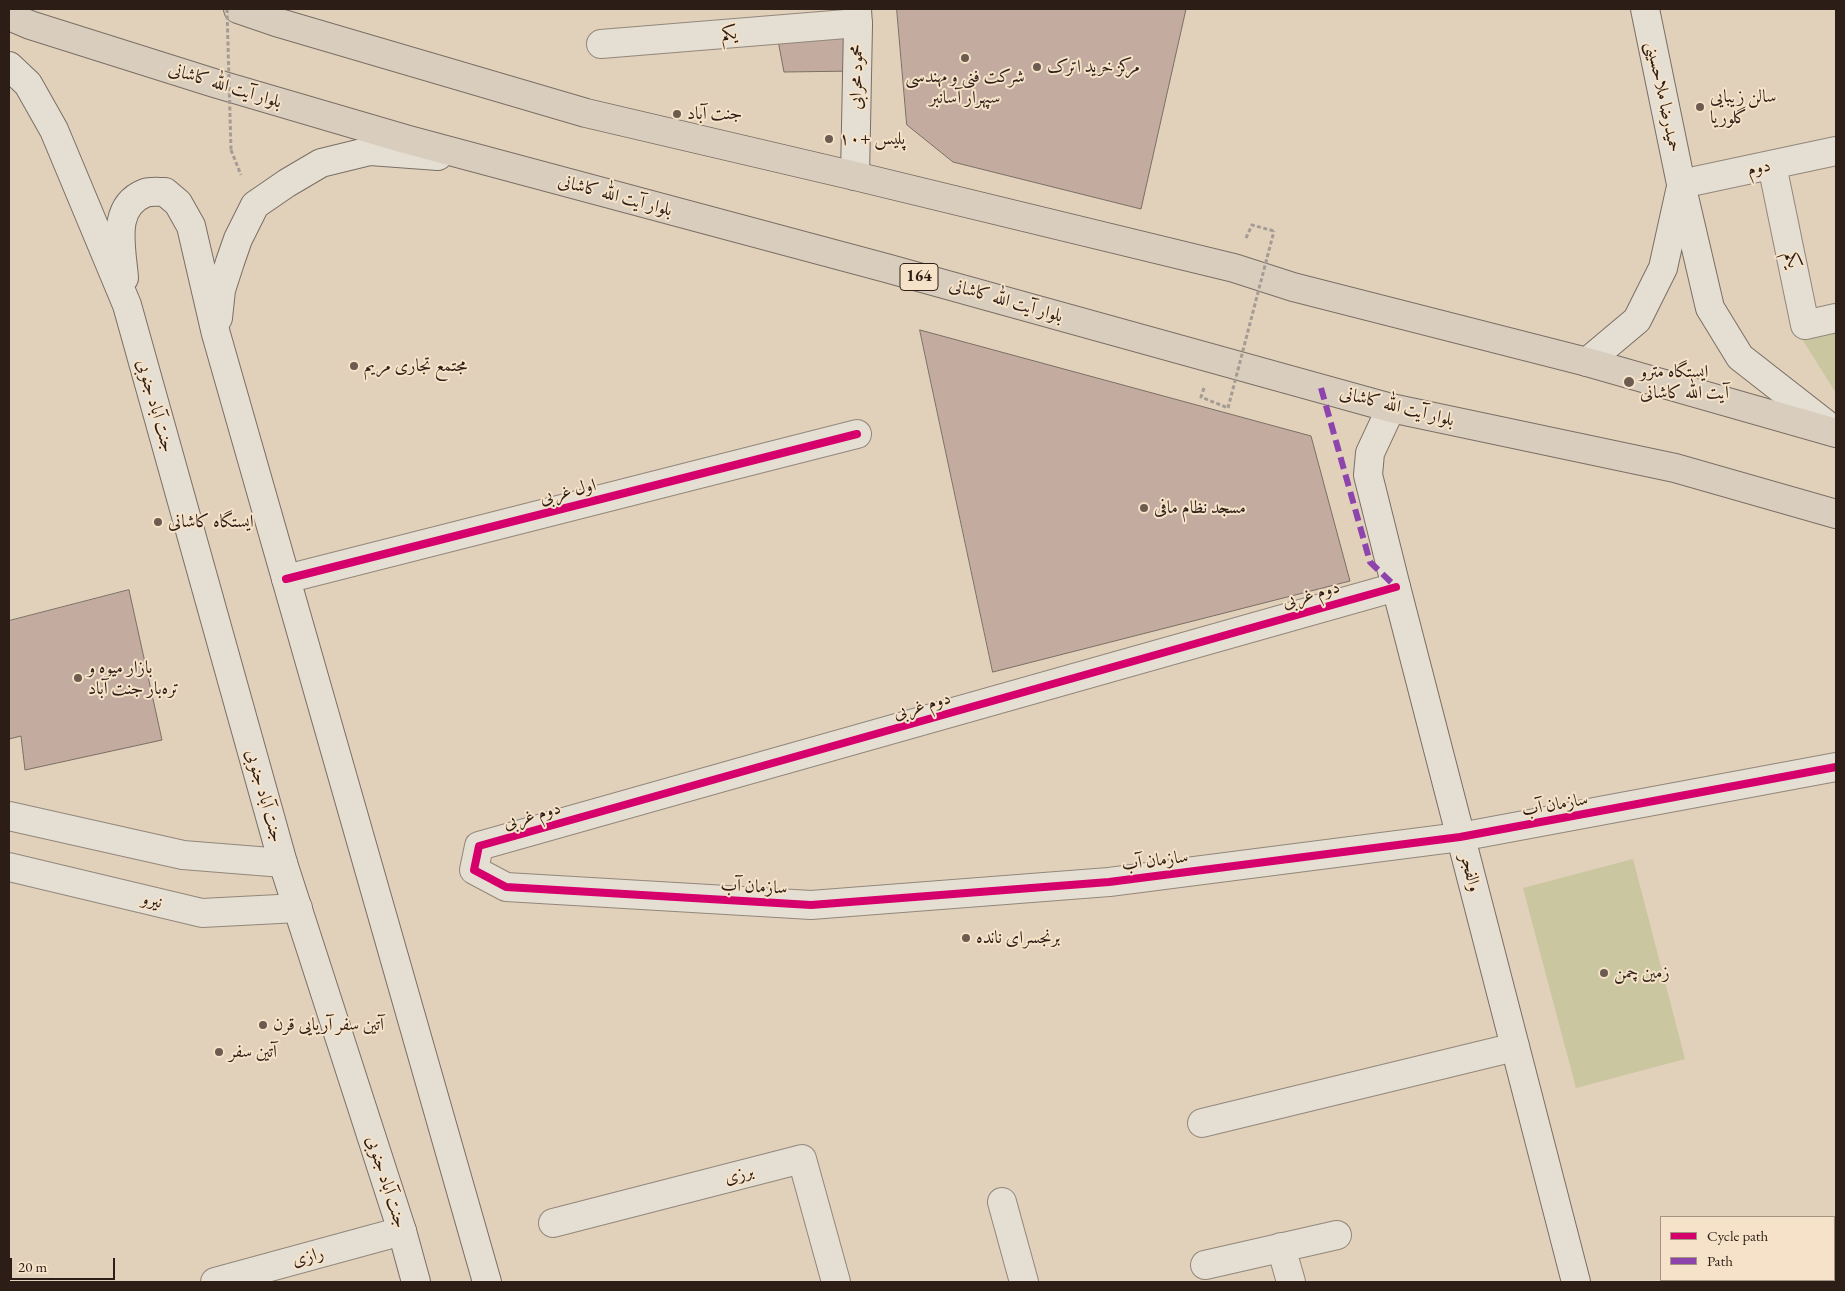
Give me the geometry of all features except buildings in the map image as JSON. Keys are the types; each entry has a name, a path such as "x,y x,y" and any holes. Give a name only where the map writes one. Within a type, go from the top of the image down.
{"main road":[{"path":"238,9 586,113 1234,268 1293,287 1587,362 1836,433"},
{"name":"بلوار آیت الله کاشانی","path":"9,16 30,25 214,83 537,175 905,273 1391,408 1675,468 1836,514"}],"street":[{"name":"حمیدرضا ملاحسینی","path":"1645,9 1681,184 1710,308 1740,357 1836,433"},
{"name":"محمود محرابی","path":"855,176 858,16"},
{"name":"یکم","path":"601,44 858,16"},
{"path":"9,66 28,84 54,130 127,304"},
{"path":"216,334 221,290 238,239 256,205 287,183 321,163 370,151 433,154 537,175"},
{"name":"دوم","path":"1681,184 1836,151"},
{"name":"یکم","path":"1772,165 1805,325 1836,318"},
{"path":"1587,362 1637,320 1663,268 1681,184"},
{"path":"127,304 120,226 128,204 146,193 165,192 178,203 191,226 216,334 487,1282"},
{"name":"جنت آباد جنوبی","path":"127,304 283,863 402,1231 416,1282"},
{"name":"والفجر","path":"1391,408 1370,453 1368,475 1576,1282"},
{"name":"اول غربی","path":"286,579 857,434"},
{"name":"دوم غربی","path":"474,870 479,846 1396,587"},
{"name":"سازمان آب","path":"474,870 506,887 811,905 1109,882 1460,837 1836,767"},
{"path":"9,816 183,855 283,863"},
{"name":"نیرو","path":"9,867 202,913 298,908"},
{"path":"1202,1123 1515,1047"},
{"name":"برزی","path":"553,1223 802,1159 836,1282"},
{"path":"1002,1202 1024,1282"},
{"name":"رازی","path":"214,1282 402,1231"},
{"path":"1205,1265 1337,1235"},
{"path":"1281,1247 1290,1282"}],"path":[{"path":"227,9 231,150 241,174"},
{"path":"1201,397 1228,408 1274,232 1252,225"}],"shaded area":[{"path":"1836,332 1836,393 1802,339"},
{"name":"زمین چمن","path":"1633,859 1685,1059 1576,1088 1523,888"}],"marked path":[{"path":"1321,388 1370,562 1396,587"}],"cycle path":[{"path":"286,579 857,434"},
{"path":"1396,587 479,846 474,870 506,887 811,905 1109,882 1460,837 1836,767"}],"place":[{"name":"شرکت فنی و مهندسی سپهرار آسانبر","path":"965,58"},
{"name":"مرکز خرید اترک","path":"1037,67"},
{"name":"سالن زیبایی گلوريا","path":"1700,107"},
{"name":"جنت آباد","path":"677,114"},
{"name":"پلیس +۱۰","path":"829,139"},
{"name":"مجتمع تجاری مریم","path":"354,366"},
{"name":"ایستگاه مترو آیت الله کاشانی","path":"1629,382"},
{"name":"مسجد نظام مافی","path":"1144,508"},
{"name":"ایستگاه کاشانی","path":"158,522"},
{"name":"بازار میوه و تره‌بار جنت آباد","path":"78,678"},
{"name":"برنجسرای نانده","path":"966,938"},
{"name":"زمین چمن","path":"1604,973"},
{"name":"آتین سفر آریایی قرن","path":"263,1025"},
{"name":"آتین سفر","path":"219,1052"}]}
